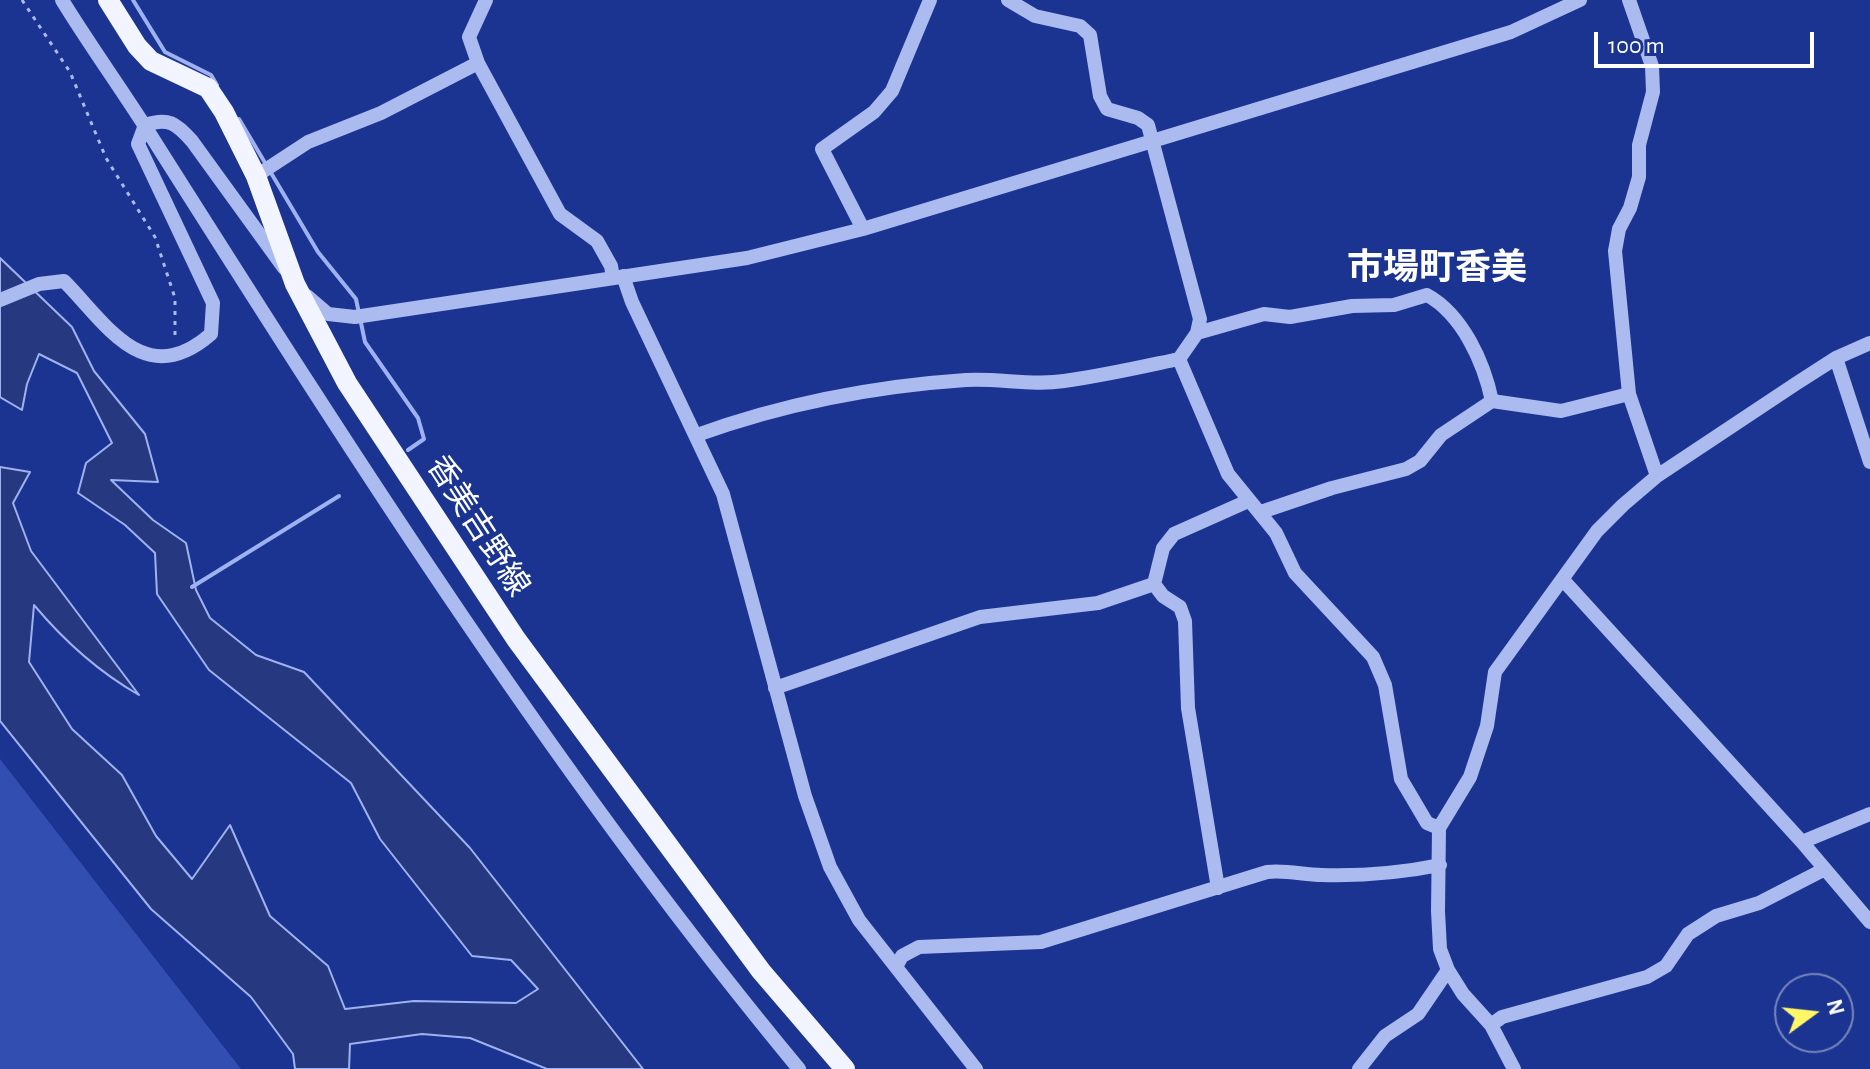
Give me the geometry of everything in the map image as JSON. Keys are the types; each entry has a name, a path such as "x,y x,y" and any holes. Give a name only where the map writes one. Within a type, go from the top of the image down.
{"main road":[{"name":"香美吉野線","path":"108,0 137,46 151,61 208,88 264,171 295,284 347,383 516,639 761,971 845,1069"}],"street":[{"path":"62,0 145,125 363,472 527,714 734,991 799,1069"},
{"path":"486,0 469,37 478,63 560,214 597,241 618,276 723,494 775,688 825,855 859,920 976,1069"},
{"path":"863,229 822,149 874,112 892,91 930,0"},
{"path":"697,435 740,419 868,391 998,378 1035,383 1063,382 1179,359 1197,333 1200,319 1148,125 1138,118 1107,109 1100,96 1090,35 1080,26 1035,16 1008,0"},
{"path":"0,300 39,284 64,281 108,332 126,345 148,353 176,353 197,346 211,334 213,303 146,168 138,144 145,125 161,119 178,125 295,284 319,310 361,317 747,258 863,229 1511,32 1580,0"},
{"path":"1629,0 1652,66 1653,92 1639,145 1639,177 1630,208 1619,229 1615,251 1629,394 1657,476"},
{"path":"264,171 308,142 381,113 478,63"},
{"path":"1197,333 1264,314 1290,317 1352,306 1394,305 1427,295 1470,341 1486,373 1492,401"},
{"path":"1514,1069 1491,1025 1463,994 1448,970 1440,949 1439,828 1470,777 1487,726 1495,672 1514,641 1564,581 1597,531 1657,476 1836,358 1870,343"},
{"path":"1836,358 1870,462"},
{"path":"1179,359 1228,474 1276,533 1295,573 1373,657 1385,685 1401,779 1427,823 1439,828"},
{"path":"1261,512 1332,488 1406,469 1420,461 1441,435 1492,401 1561,411 1629,394"},
{"path":"1154,584 1163,548 1174,534 1248,501"},
{"path":"1564,581 1802,842 1870,922"},
{"path":"775,688 980,617 1098,603 1154,584"},
{"path":"1154,584 1163,596 1180,607 1185,621 1188,708 1218,888"},
{"path":"1802,842 1870,814"},
{"path":"896,967 902,956 919,947 1041,942 1267,872 1295,869 1318,875 1377,875 1440,865"},
{"path":"1491,1025 1502,1017 1647,977 1666,966 1688,934 1716,916 1759,903 1825,869"},
{"path":"1359,1069 1385,1036 1418,1014 1448,970"}],"path":[{"path":"22,0 70,72 106,158 155,237 175,298 176,353"}],"shaded area":[{"path":"0,258 72,327 94,371 145,434 158,482 111,480 153,520 186,543 196,590 210,618 256,655 304,672 470,848 643,1069 547,1069 470,1038 422,1034 350,1044 349,1069 295,1069 293,1054 251,997 151,909 0,721 0,467 30,472 13,503 31,551 139,695 82,655 34,605 29,662 72,729 122,775 156,836 192,879 230,825 270,916 328,966 345,1009 414,1001 516,1003 538,989 511,960 472,956 380,839 351,783 209,670 157,594 155,553 125,525 78,493 86,463 112,443 77,373 39,354 27,384 22,410 0,397"},
{"path":"0,759 241,1069 0,1069"}],"waterway":[{"path":"133,0 165,52 211,75 217,85"},
{"path":"239,119 318,252 356,299 365,342 418,418 424,439 408,450"},
{"path":"192,587 339,496"}],"district":[{"name":"市場町香美","path":"1437,268"}]}
